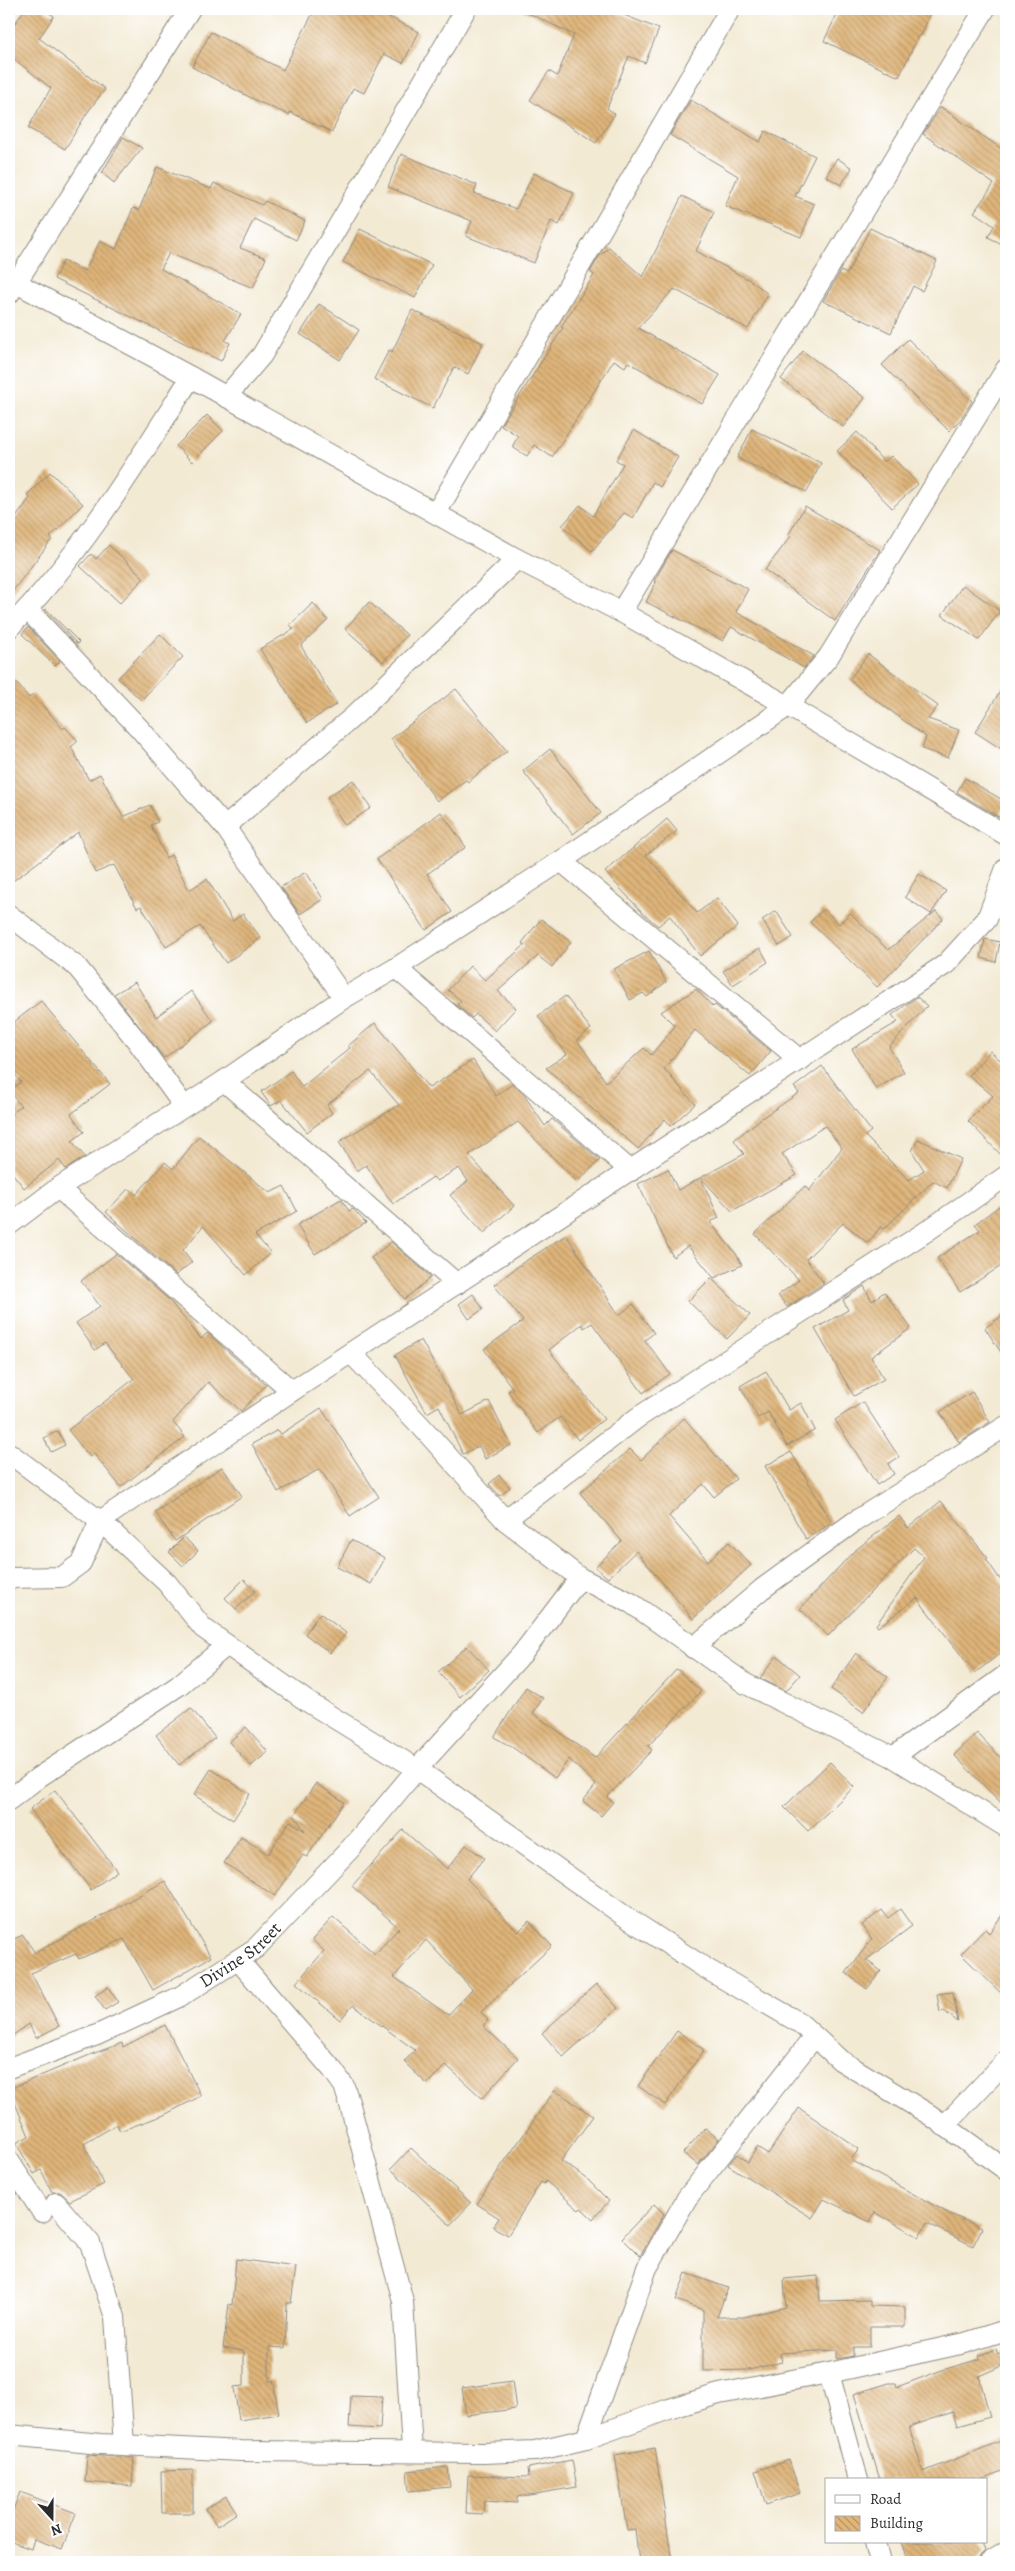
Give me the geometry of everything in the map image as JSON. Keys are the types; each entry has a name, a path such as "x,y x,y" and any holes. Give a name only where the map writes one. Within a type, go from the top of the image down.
{"street":[{"path":"190,9 12,286 191,377 517,559 621,612 788,706 1006,835"},
{"path":"226,397 262,355 466,9"},
{"path":"436,514 730,9"},
{"path":"621,612 985,9"},
{"path":"9,1225 58,1188 224,1081 344,998 396,968 561,861 788,706 829,656 1006,369"},
{"path":"9,628 27,609 102,516 191,377"},
{"path":"224,827 355,715 517,559"},
{"path":"27,609 140,729 224,827 344,998"},
{"path":"561,861 800,1060"},
{"path":"9,1578 62,1577 81,1562 100,1521 292,1391 352,1354 946,964 987,919 1006,868"},
{"path":"9,914 77,967 137,1041 183,1106"},
{"path":"396,968 631,1171"},
{"path":"224,1081 457,1284"},
{"path":"505,1520 637,1418 927,1231 1006,1176"},
{"path":"58,1188 292,1391"},
{"path":"352,1354 420,1425 505,1520 580,1578 631,1603 746,1684 893,1757 1006,1827"},
{"path":"693,1648 762,1589 854,1522 1006,1426"},
{"path":"9,1453 100,1521 167,1583 203,1628 308,1702 417,1769 623,1914 705,1968 800,2024 840,2060 944,2126 1006,2170"},
{"name":"Divine Street","path":"9,2068 98,2035 181,1996 239,1962 256,1948 307,1896 417,1769 522,1654 580,1578"},
{"path":"9,1800 39,1777 178,1686 227,1645"},
{"path":"893,1757 1006,1675"},
{"path":"239,1962 332,2069 344,2086 403,2300 412,2451"},
{"path":"586,2440 651,2260 687,2198 814,2037"},
{"path":"944,2126 1006,2061"},
{"path":"9,2161 49,2208 90,2243 115,2317 124,2445"},
{"path":"9,2434 124,2445 242,2451 484,2453 535,2450 586,2440 668,2409 719,2394 829,2373 965,2343 1006,2330"},
{"path":"829,2373 857,2478"},
{"path":"876,2544 880,2562"},
{"path":"990,2562 1006,2552"}],"building":[{"path":"25,9 43,9 54,16 39,38 105,89 87,113 65,149 28,128 51,88 9,55 9,32"},
{"path":"315,9 373,9 419,32 403,63 384,54 364,93 353,88 332,132 290,112 289,115 259,102 192,67 211,32 283,70"},
{"path":"520,9 609,9 659,29 645,63 629,56 607,108 615,114 596,143 530,100 549,71 557,76 574,35"},
{"path":"850,9 932,9 921,36 919,35 899,77 824,41 839,10 848,14"},
{"path":"691,100 760,142 765,131 815,156 795,196 814,204 801,237 725,206 738,176 670,135"},
{"path":"941,107 1006,152 1006,246 988,237 994,226 974,212 994,184 923,134"},
{"path":"123,137 142,148 114,183 102,173"},
{"path":"401,154 477,185 474,193 516,209 534,173 574,193 559,225 551,221 534,263 466,236 472,221 388,187"},
{"path":"837,158 852,168 841,185 826,176"},
{"path":"157,167 211,189 214,183 262,205 265,201 305,221 296,240 254,219 240,248 266,258 253,288 169,253 161,269 241,314 225,341 230,343 221,361 54,279 63,261 85,271 100,241 116,249 133,208 139,210"},
{"path":"682,196 714,212 696,251 753,282 768,294 748,329 674,289 638,328 720,375 702,404 628,362 625,367 614,360 552,457 534,445 527,456 512,447 518,436 501,425 563,328 561,327 594,275 590,272 598,258 609,247 643,277"},
{"path":"870,228 937,261 922,291 913,286 891,333 823,301 841,271 847,274"},
{"path":"360,229 432,265 415,298 343,262"},
{"path":"319,304 359,330 340,360 300,334"},
{"path":"412,310 483,343 468,374 454,367 433,408 374,379 389,350 392,352"},
{"path":"908,339 972,401 961,419 949,431 882,365"},
{"path":"803,351 865,398 843,427 781,379"},
{"path":"207,415 223,431 192,462 176,446"},
{"path":"752,429 821,463 807,492 737,458"},
{"path":"634,430 678,457 660,487 653,482 633,518 624,513 592,551 562,526 580,505 593,516 623,464 616,460"},
{"path":"857,432 884,462 891,456 918,484 892,508 837,451"},
{"path":"50,472 83,504 50,537 52,539 9,596 9,527 30,498 27,495"},
{"path":"805,506 880,550 835,621 765,570 791,536 789,534"},
{"path":"109,545 144,578 120,603 80,566 91,554 96,559"},
{"path":"672,550 748,589 736,612 814,656 804,668 731,627 723,641 646,602 656,582 654,581"},
{"path":"963,585 1000,611 979,640 942,615"},
{"path":"369,602 407,635 383,662 345,629"},
{"path":"313,603 328,620 301,646 337,704 307,723 260,649 294,629 290,625"},
{"path":"45,610 79,642 77,644"},
{"path":"28,627 60,661 55,666 22,634"},
{"path":"160,634 183,657 141,700 118,678"},
{"path":"868,654 938,706 928,719 959,730 948,758 922,749 926,737 849,680"},
{"path":"9,674 29,698 33,694 63,729 65,727 78,741 71,747 89,780 100,774 123,817 150,805 158,822 151,825 166,858 171,855 189,890 207,879 233,921 243,914 261,938 226,963 200,926 166,947 141,906 137,908 114,865 95,873 78,832 9,884"},
{"path":"1006,682 1006,752 975,732"},
{"path":"456,689 507,751 468,782 466,780 437,801 391,739"},
{"path":"550,749 601,813 573,834 523,771"},
{"path":"965,778 1006,802 999,817 957,792"},
{"path":"353,780 371,808 345,825 327,797"},
{"path":"441,812 466,847 427,874 452,912 426,930 377,859"},
{"path":"667,819 677,831 646,855 697,913 717,898 738,926 700,956 670,916 658,926 643,913 605,872"},
{"path":"306,872 323,899 300,914 281,887"},
{"path":"919,874 946,891 931,914 905,897"},
{"path":"824,909 839,924 850,913 888,950 936,911 943,919 877,987 810,922"},
{"path":"776,911 793,937 779,946 762,920"},
{"path":"541,919 571,942 552,967 538,956 498,991 516,1008 495,1031 476,1014 472,1018 457,1005 461,1001 448,990 470,966 485,980 525,945 522,943"},
{"path":"985,939 1000,942 996,962 981,958"},
{"path":"760,948 768,962 733,985 723,971"},
{"path":"649,951 666,982 647,997 643,993 630,1000 614,969"},
{"path":"135,982 156,1017 191,991 213,1021 164,1058 114,994"},
{"path":"696,989 713,1007 715,1005 771,1051 750,1076 695,1030 664,1069 695,1104 671,1126 665,1119 638,1149 546,1068 567,1054 538,1016 565,996 591,1029 577,1040 606,1082 644,1048 651,1055 675,1026 661,1012"},
{"path":"917,997 927,1006 889,1047 904,1072 876,1089 852,1049 898,1022 892,1015"},
{"path":"41,1001 110,1084 71,1114 84,1132 72,1141 85,1157 66,1169 59,1160 24,1188 9,1169 9,1116 21,1106 9,1091 21,1082 9,1067 9,1026"},
{"path":"375,1023 429,1088 473,1060 496,1096 512,1084 522,1092 545,1126 552,1119 600,1160 577,1182 518,1122 469,1155 514,1206 484,1233 450,1195 468,1181 459,1168 437,1181 433,1177 393,1204 366,1165 357,1171 339,1142 399,1105 370,1071 327,1105 332,1113 307,1132 281,1100 271,1106 261,1092 291,1071 302,1087 350,1048 348,1046"},
{"path":"990,1051 1006,1065 1006,1160 968,1121 993,1096 969,1075"},
{"path":"822,1066 871,1131 865,1136 909,1180 924,1170 912,1151 918,1139 961,1159 947,1188 933,1181 884,1229 881,1226 868,1243 843,1223 806,1259 824,1283 787,1307 778,1295 799,1280 755,1234 805,1186 809,1191 842,1148 825,1126 782,1154 797,1175 732,1211 701,1178 719,1218 710,1222 736,1254 742,1265 714,1278 688,1246 673,1257 638,1184 668,1169 678,1190 744,1154 734,1140 763,1117 799,1093 794,1087"},
{"path":"199,1136 270,1193 284,1186 297,1211 255,1235 271,1253 246,1275 203,1226 183,1250 192,1262 176,1275 106,1212 129,1188 136,1195 165,1162 173,1169"},
{"path":"341,1199 349,1211 353,1209 366,1223 315,1254 297,1225"},
{"path":"1006,1201 1006,1263 960,1292 937,1258 980,1230 975,1224"},
{"path":"566,1235 619,1315 633,1304 654,1333 645,1340 670,1374 643,1393 592,1323 584,1328 582,1324 549,1350 604,1419 578,1440 560,1417 538,1433 508,1391 513,1389 484,1349 523,1321 494,1285 521,1264"},
{"path":"391,1242 431,1277 405,1299 371,1258"},
{"path":"116,1254 168,1299 201,1339 207,1333 266,1385 241,1411 208,1382 173,1422 185,1437 121,1487 94,1454 90,1457 68,1430 134,1379 105,1343 95,1350 76,1323 100,1306 81,1281"},
{"path":"711,1278 750,1315 727,1339 688,1301"},
{"path":"864,1286 872,1301 884,1292 911,1328 871,1357 884,1379 854,1396 815,1329 848,1310 843,1300"},
{"path":"473,1294 483,1309 469,1319 459,1304"},
{"path":"1006,1313 1006,1360 985,1328"},
{"path":"421,1340 462,1415 489,1401 511,1445 485,1459 479,1446 463,1454 439,1406 427,1413 395,1355"},
{"path":"766,1371 789,1410 801,1403 815,1430 787,1446 768,1412 758,1418 740,1386"},
{"path":"972,1392 990,1422 959,1442 940,1412"},
{"path":"863,1402 899,1457 888,1464 894,1474 877,1485 835,1420"},
{"path":"321,1408 379,1497 350,1516 320,1469 278,1492 252,1444 278,1430 281,1434"},
{"path":"684,1418 736,1479 714,1497 703,1484 669,1516 708,1561 729,1542 751,1565 693,1619 636,1551 608,1578 595,1567 622,1541 580,1493 630,1449 641,1460"},
{"path":"58,1431 65,1445 51,1452 44,1438"},
{"path":"791,1452 832,1523 806,1539 765,1466"},
{"path":"222,1467 242,1496 175,1541 155,1512"},
{"path":"499,1475 510,1487 500,1496 489,1484"},
{"path":"941,1501 988,1558 986,1559 1006,1588 1006,1649 975,1673 917,1598 878,1627 876,1625 924,1557 914,1548 828,1636 800,1609 853,1552 899,1516 908,1528"},
{"path":"184,1537 198,1551 183,1566 169,1552"},
{"path":"351,1540 385,1558 371,1584 337,1567"},
{"path":"244,1579 255,1591 236,1609 225,1598"},
{"path":"320,1613 346,1633 330,1653 305,1634"},
{"path":"467,1646 489,1670 460,1697 438,1672"},
{"path":"856,1653 888,1677 863,1712 831,1689"},
{"path":"777,1656 800,1675 786,1691 760,1678"},
{"path":"677,1669 701,1691 648,1746 652,1750 607,1797 613,1802 601,1816 583,1801 596,1785 569,1759 555,1778 512,1747 494,1737 526,1687 543,1698 533,1713 595,1758"},
{"path":"191,1708 215,1738 179,1765 156,1735"},
{"path":"246,1727 268,1752 251,1766 229,1742"},
{"path":"977,1733 1006,1763 1006,1808 954,1755"},
{"path":"830,1762 854,1787 808,1831 784,1807"},
{"path":"211,1769 250,1794 233,1820 194,1795"},
{"path":"316,1783 344,1802 307,1857 303,1855 275,1896 224,1863 241,1837 268,1854 290,1821 305,1831 294,1815"},
{"path":"55,1790 117,1871 91,1890 30,1809"},
{"path":"403,1830 447,1869 466,1845 484,1858 467,1879 518,1932 529,1921 552,1946 481,2012 488,2020 483,2026 518,2058 482,2098 446,2065 427,2084 404,2062 415,2050 353,2005 340,2020 296,1983 324,1951 312,1940 333,1917 375,1954 399,1928 352,1886","holes":["426,1940 472,1989 448,2015 394,1977"]},
{"path":"165,1881 211,1957 153,1990 124,1939 79,1959 76,1954 31,1973 59,2026 36,2038 29,2024 9,2038 9,1941 23,1935 35,1953"},
{"path":"900,1909 912,1926 866,1960 881,1971 867,1989 846,1973 872,1939 862,1925 882,1910 888,1918"},
{"path":"1006,1910 1006,1998 961,1954 985,1929 989,1933"},
{"path":"596,1984 618,2008 563,2057 542,2033"},
{"path":"108,1987 118,2002 105,2010 95,1996"},
{"path":"953,1992 958,2022 944,2011 940,2012 937,1994"},
{"path":"165,2025 201,2096 164,2115 120,2131 117,2124 84,2144 104,2184 70,2201 60,2192 52,2192 41,2170 34,2174 16,2143 29,2136 9,2089 92,2054 122,2043 123,2047"},
{"path":"677,2031 704,2050 665,2105 638,2086"},
{"path":"555,2090 593,2116 561,2161 586,2178 609,2201 593,2219 581,2208 579,2210 546,2181 544,2184 541,2182 508,2235 493,2227 499,2218 477,2204"},
{"path":"799,2108 859,2149 851,2160 950,2214 982,2228 973,2246 927,2223 919,2237 875,2212 870,2222 824,2199 812,2218 728,2165 737,2154 748,2162 757,2147 768,2154"},
{"path":"705,2128 719,2139 698,2165 683,2153"},
{"path":"411,2148 471,2203 450,2225 391,2169"},
{"path":"654,2204 664,2214 640,2256 622,2238"},
{"path":"236,2259 296,2267 291,2303 287,2303 285,2348 269,2347 269,2381 273,2381 279,2414 239,2420 234,2387 244,2386 244,2351 223,2348 229,2304 232,2305"},
{"path":"686,2273 728,2288 717,2317 744,2317 786,2307 784,2279 818,2276 820,2301 870,2300 870,2306 905,2307 905,2327 870,2327 870,2347 853,2347 853,2356 837,2359 837,2350 780,2353 782,2362 749,2370 703,2371 703,2310 676,2300"},
{"path":"996,2349 998,2354 1006,2352 1006,2364 979,2376 990,2417 957,2426 953,2412 909,2427 923,2472 1006,2439 1006,2469 986,2478 879,2478 854,2394 889,2383 896,2383 897,2387 942,2370 980,2359 979,2356"},
{"path":"512,2381 516,2409 466,2415 462,2388"},
{"path":"351,2396 382,2397 380,2429 349,2427"},
{"path":"655,2448 672,2562 639,2562 635,2529 627,2530 615,2455"},
{"path":"87,2455 134,2458 132,2486 85,2482"},
{"path":"572,2460 577,2487 517,2497 517,2503 484,2501 483,2514 466,2513 468,2475 529,2477 528,2468"},
{"path":"789,2460 800,2493 766,2505 755,2471"},
{"path":"448,2467 450,2487 409,2491 407,2471"},
{"path":"193,2470 193,2513 162,2513 161,2471"},
{"path":"20,2492 76,2513 62,2549 34,2539 31,2549 9,2541 9,2520"},
{"path":"226,2496 237,2513 217,2526 206,2509"},
{"path":"903,2544 983,2544 985,2551 980,2556 978,2562 909,2562"}]}
